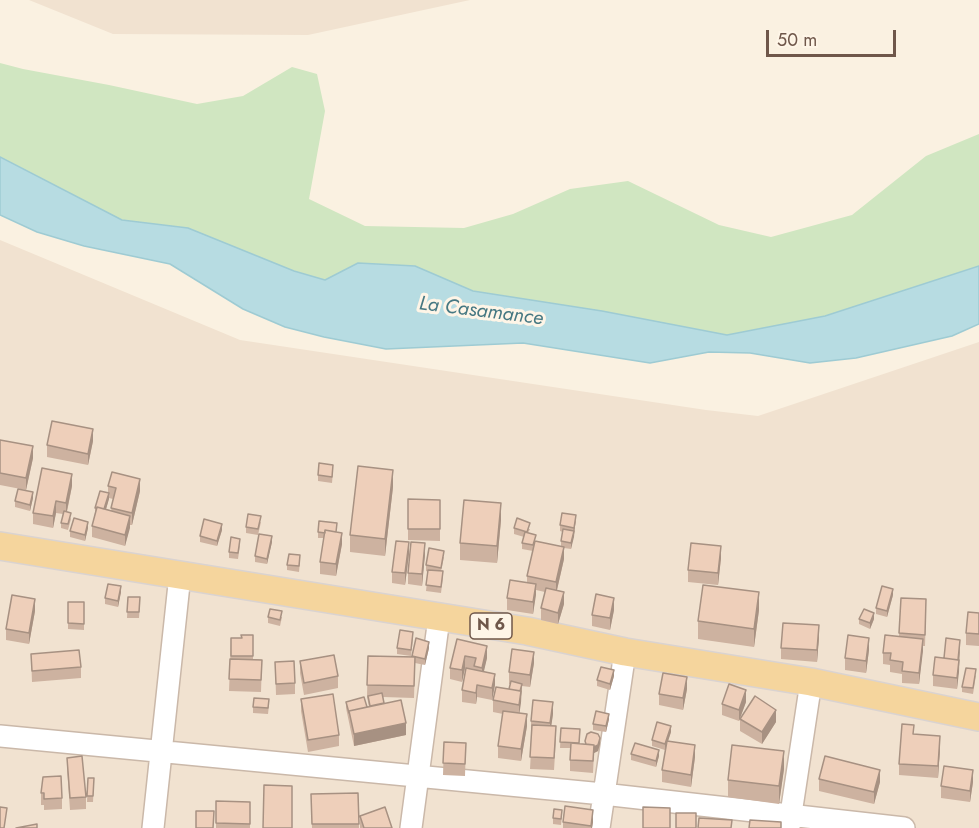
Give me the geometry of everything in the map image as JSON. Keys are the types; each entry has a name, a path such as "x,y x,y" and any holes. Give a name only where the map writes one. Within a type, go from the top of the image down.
{"main road":[{"name":"N 6","path":"1,550 180,575 527,631 625,652 811,682 979,717"}],"street":[{"path":"153,828 180,575"},
{"path":"411,828 439,618"},
{"path":"599,828 625,652"},
{"path":"789,821 811,682"},
{"path":"0,736 603,794 789,821 904,828"}],"shaded area":[{"path":"29,0 470,0 308,35 113,34"},
{"path":"0,240 240,340 758,416 979,342 979,828 0,828"}],"green space":[{"path":"0,63 197,104 243,96 292,67 317,74 325,111 309,199 365,226 464,228 513,214 570,189 628,181 719,225 771,237 852,215 926,156 979,134 979,266 825,316 727,335 602,311 473,291 415,266 358,263 325,280 294,271 188,228 122,220 0,157"}],"water":[{"name":"La Casamance","path":"0,157 122,220 188,228 294,271 325,280 358,263 415,266 473,291 602,311 727,335 825,316 979,266 979,324 952,336 856,358 810,363 750,353 709,352 650,363 523,343 386,349 285,327 243,309 170,264 84,246 37,232 0,215"}],"building":[{"path":"52,421 93,429 88,454 47,445"},
{"path":"0,440 33,446 26,478 0,473"},
{"path":"319,463 333,465 332,477 318,475"},
{"path":"358,466 393,470 385,539 350,535"},
{"path":"42,468 72,474 66,503 56,501 53,516 33,513"},
{"path":"112,472 140,479 132,513 111,508 116,488 108,486"},
{"path":"18,489 33,492 30,505 15,501"},
{"path":"100,491 109,493 104,509 95,508"},
{"path":"408,499 440,500 440,529 408,529"},
{"path":"464,500 501,503 497,546 460,543"},
{"path":"97,507 130,516 125,535 92,526"},
{"path":"64,511 71,513 68,524 61,523"},
{"path":"562,513 576,515 574,528 560,525"},
{"path":"248,514 261,516 258,529 246,527"},
{"path":"74,518 88,522 85,535 70,531"},
{"path":"517,518 530,523 527,532 514,528"},
{"path":"204,519 222,524 217,541 200,536"},
{"path":"319,521 337,523 336,532 325,530 325,533 318,532"},
{"path":"563,529 574,531 571,543 561,541"},
{"path":"325,530 342,533 336,564 320,562"},
{"path":"525,532 536,535 533,545 522,543"},
{"path":"259,534 272,536 267,559 255,556"},
{"path":"231,537 240,539 238,553 229,552"},
{"path":"396,541 409,542 405,573 392,572"},
{"path":"535,541 564,547 556,582 527,576"},
{"path":"411,542 425,543 422,574 408,573"},
{"path":"691,543 721,546 718,573 688,570"},
{"path":"429,548 444,551 441,568 426,565"},
{"path":"289,554 300,555 299,566 287,565"},
{"path":"428,570 443,571 441,587 426,585"},
{"path":"510,580 536,584 533,602 507,598"},
{"path":"108,584 121,586 118,601 105,598"},
{"path":"703,585 759,592 754,629 698,621"},
{"path":"882,586 893,589 887,611 876,608"},
{"path":"546,588 564,592 558,613 541,608"},
{"path":"596,594 614,598 610,618 592,615"},
{"path":"12,595 35,599 29,633 6,629"},
{"path":"128,597 140,597 139,612 127,612"},
{"path":"901,598 926,599 925,635 899,633"},
{"path":"68,602 84,602 84,624 68,623"},
{"path":"270,609 282,611 280,620 268,617"},
{"path":"864,609 874,613 870,623 859,619"},
{"path":"968,612 979,613 979,634 966,633"},
{"path":"783,623 819,625 817,650 781,648"},
{"path":"400,630 413,632 411,650 397,648"},
{"path":"241,635 253,635 253,656 231,656 231,638 242,638"},
{"path":"848,635 869,638 866,661 845,658"},
{"path":"885,635 923,639 919,673 902,671 903,662 890,660 891,653 883,653"},
{"path":"416,638 429,642 425,659 412,656"},
{"path":"946,638 960,640 958,660 944,658"},
{"path":"457,639 487,646 482,668 474,666 476,658 465,656 462,670 450,668"},
{"path":"512,649 534,652 530,675 509,672"},
{"path":"79,650 81,667 32,671 31,654"},
{"path":"334,655 338,676 304,683 300,661"},
{"path":"368,656 415,657 414,686 367,685"},
{"path":"935,657 959,660 957,678 933,675"},
{"path":"230,659 262,660 261,680 229,679"},
{"path":"294,661 295,683 276,684 275,662"},
{"path":"601,667 614,670 610,684 597,680"},
{"path":"466,668 495,674 492,688 477,685 476,693 462,690"},
{"path":"966,668 976,669 973,688 962,687"},
{"path":"663,673 687,677 683,698 659,694"},
{"path":"511,681 522,684 520,691 509,689"},
{"path":"729,684 746,690 739,710 722,704"},
{"path":"496,687 521,691 519,705 493,700"},
{"path":"382,693 384,703 370,706 368,696"},
{"path":"333,694 339,735 308,740 301,699"},
{"path":"755,696 776,710 762,732 740,719"},
{"path":"364,697 367,707 349,711 349,713 346,702"},
{"path":"254,698 269,699 268,708 253,707"},
{"path":"401,700 406,723 354,734 349,711"},
{"path":"533,700 553,702 550,723 531,721"},
{"path":"503,711 527,714 521,749 498,746"},
{"path":"596,711 609,714 606,726 593,724"},
{"path":"657,722 671,726 665,744 652,740"},
{"path":"902,724 914,725 913,734 940,736 938,766 899,764"},
{"path":"532,725 556,726 554,758 530,757"},
{"path":"561,728 580,729 579,743 560,742"},
{"path":"591,732 598,734 600,738 598,745 594,747 594,745 586,744 585,741 587,734"},
{"path":"667,741 695,745 691,775 662,770"},
{"path":"444,742 466,743 465,764 443,763"},
{"path":"571,743 594,745 593,761 570,760"},
{"path":"635,743 659,750 656,761 631,754"},
{"path":"732,745 784,751 779,786 728,780"},
{"path":"82,756 86,797 70,798 67,758"},
{"path":"825,756 880,770 874,792 819,779"},
{"path":"944,766 973,770 970,791 941,786"},
{"path":"61,776 62,798 44,799 44,793 41,793 43,777"},
{"path":"88,778 94,778 93,796 87,796"},
{"path":"264,785 292,786 292,828 263,828"},
{"path":"358,793 359,824 312,824 311,794"},
{"path":"216,801 250,802 250,824 216,823"},
{"path":"565,806 593,810 591,826 563,822"},
{"path":"0,807 7,808 4,828 0,828"},
{"path":"385,807 392,828 364,828 360,816"},
{"path":"643,807 670,808 670,828 643,828"},
{"path":"554,809 562,810 561,819 553,818"},
{"path":"196,811 214,811 213,828 196,828"},
{"path":"676,813 696,813 696,828 676,828"},
{"path":"699,818 732,820 731,828 698,828"},
{"path":"750,820 781,822 781,828 749,828"},
{"path":"37,824 37,828 16,828"}]}
